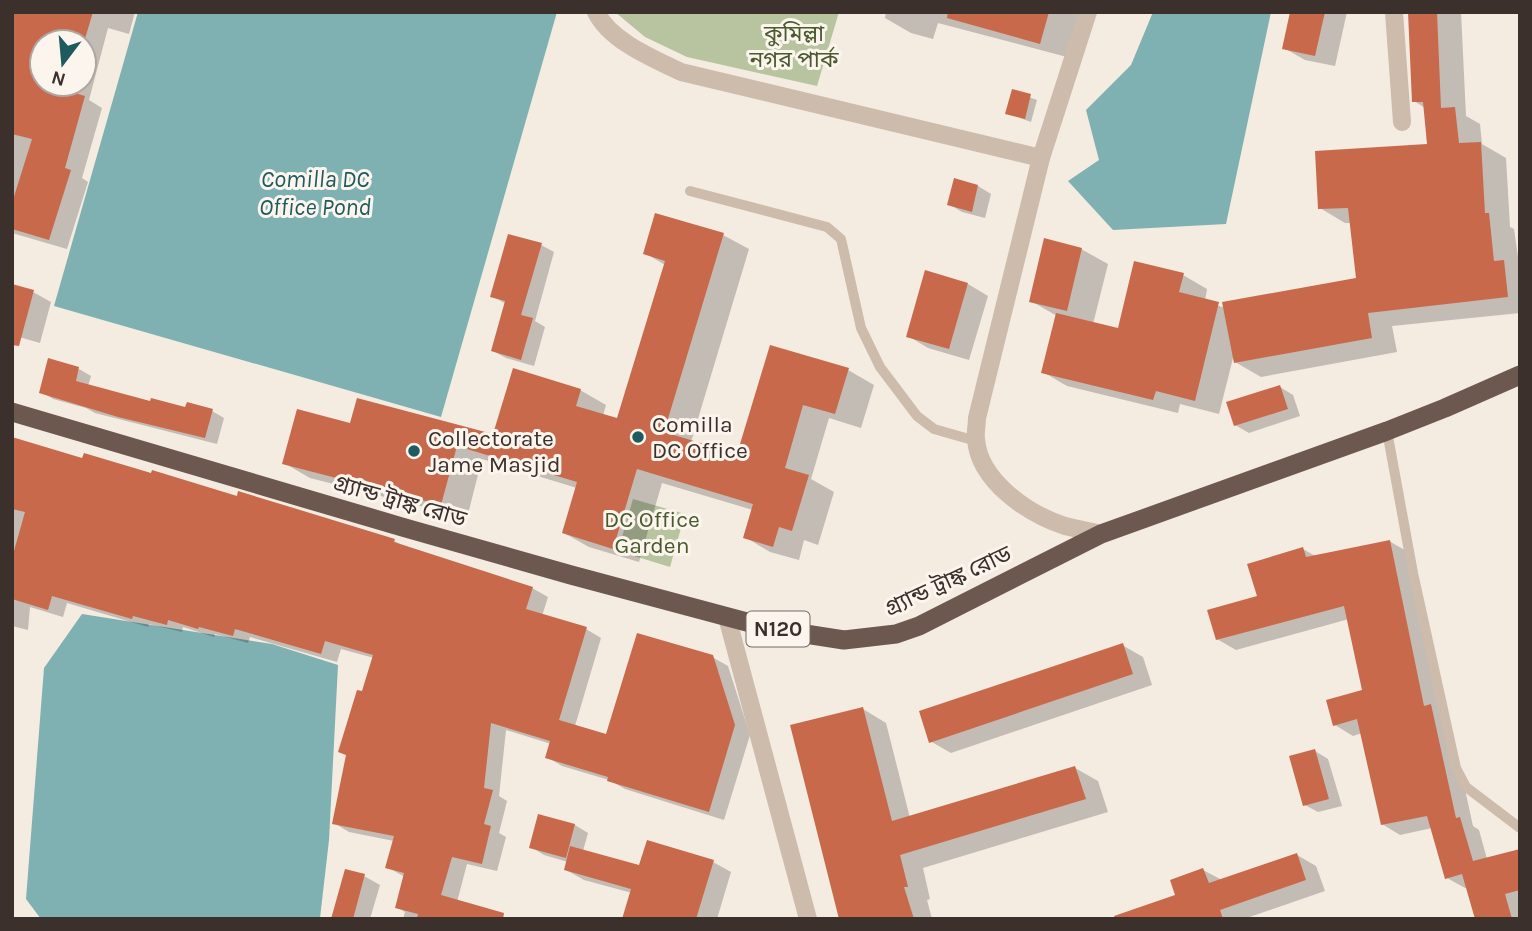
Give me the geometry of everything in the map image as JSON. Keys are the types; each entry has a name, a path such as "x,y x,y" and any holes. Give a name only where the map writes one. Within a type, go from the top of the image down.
{"highway":[{"name":"গ্র্যান্ড ট্রাঙ্ক রোড","path":"12,412 402,527 727,617 819,638 844,640 896,634 919,626 1101,534 1387,431 1520,376"}],"street":[{"path":"596,12 600,21 633,48 681,72 1041,158"},
{"path":"1088,12 1041,158 978,418 976,440 985,468 1002,488 1030,509 1063,525 1101,534"},
{"path":"1394,12 1402,122"},
{"path":"727,617 808,919"}],"lane":[{"path":"690,191 835,232 841,239 861,328 880,367 917,416 934,429 976,440"},
{"path":"1387,431 1413,573 1456,768 1466,787 1520,828"}],"green space":[{"name":"কুমিল্লা নগর পার্ক","path":"615,12 839,12 817,86 687,57 645,37"},
{"name":"DC Office Garden","path":"633,499 685,514 670,567 618,551"}],"water":[{"name":"Comilla DC Office Pond","path":"138,12 557,12 441,417 54,306"},
{"path":"1153,12 1271,12 1226,224 1113,230 1068,181 1099,160 1086,110 1131,65"},
{"path":"82,614 272,644 338,665 329,840 320,918 41,919 26,899 44,668"}],"building":[{"path":"12,12 93,12 88,28 28,28 28,98 84,98 65,168 71,170 49,240 12,229 12,203 32,139 12,134"},
{"path":"948,12 1049,12 1040,44 947,18"},
{"path":"1290,12 1325,12 1315,56 1282,49"},
{"path":"1408,12 1437,12 1441,108 1455,107 1459,143 1481,142 1485,213 1489,213 1494,261 1504,260 1508,297 1368,313 1372,338 1234,363 1222,302 1356,278 1348,208 1318,209 1315,151 1427,144 1423,102 1412,102"},
{"path":"1012,89 1031,94 1025,119 1005,114"},
{"path":"954,178 978,185 972,212 947,205"},
{"path":"655,213 724,233 664,432 737,454 770,345 849,368 835,414 803,405 785,468 809,475 792,531 779,527 773,547 743,538 753,504 637,469 613,549 562,533 577,482 457,446 441,505 282,464 297,409 350,423 357,398 493,434 513,368 581,389 576,406 617,418 665,261 643,254"},
{"path":"508,234 542,243 521,315 533,318 521,360 491,351 505,301 490,297"},
{"path":"1044,238 1082,248 1067,311 1029,302"},
{"path":"1134,261 1184,273 1179,292 1219,302 1195,401 1156,391 1153,400 1041,373 1056,313 1118,328"},
{"path":"925,270 968,283 949,349 906,337"},
{"path":"12,284 34,290 19,346 12,345"},
{"path":"48,358 79,367 76,381 150,401 151,398 185,407 187,402 213,409 205,438 118,417 39,393"},
{"path":"1280,385 1288,409 1234,426 1226,402"},
{"path":"12,437 82,458 84,453 151,473 152,470 237,496 238,491 395,539 394,542 533,587 526,609 587,627 559,720 606,734 637,633 713,655 735,725 709,812 607,781 608,777 545,758 550,741 491,723 484,788 493,790 484,824 491,826 482,864 452,857 441,895 504,913 503,919 417,919 418,914 395,908 404,873 385,868 394,836 332,824 346,755 338,752 357,690 362,691 373,655 325,641 321,654 235,629 233,636 168,620 167,625 133,616 132,619 52,596 48,610 12,599 12,558 25,512 12,509"},
{"path":"1390,540 1424,706 1431,704 1456,818 1460,817 1473,861 1520,849 1520,890 1505,894 1512,919 1475,919 1462,874 1445,879 1427,816 1381,825 1357,719 1333,726 1326,700 1362,690 1344,606 1216,640 1207,610 1257,596 1247,564 1303,547 1306,557"},
{"path":"1123,643 1133,674 929,743 919,711"},
{"path":"863,707 892,821 1075,766 1086,799 900,855 908,887 904,887 914,919 839,919 790,725"},
{"path":"1315,749 1329,799 1303,806 1289,756"},
{"path":"538,814 575,824 566,858 529,848"},
{"path":"647,840 714,860 696,919 622,919 631,889 564,870 570,846 639,865"},
{"path":"1297,853 1306,880 1220,910 1223,919 1115,919 1114,916 1175,895 1170,880 1203,868 1209,883"},
{"path":"345,869 365,874 353,919 331,919"}],"place":[{"name":"Comilla DC Office","path":"638,437"},
{"name":"Collectorate Jame Masjid","path":"414,451"}]}
